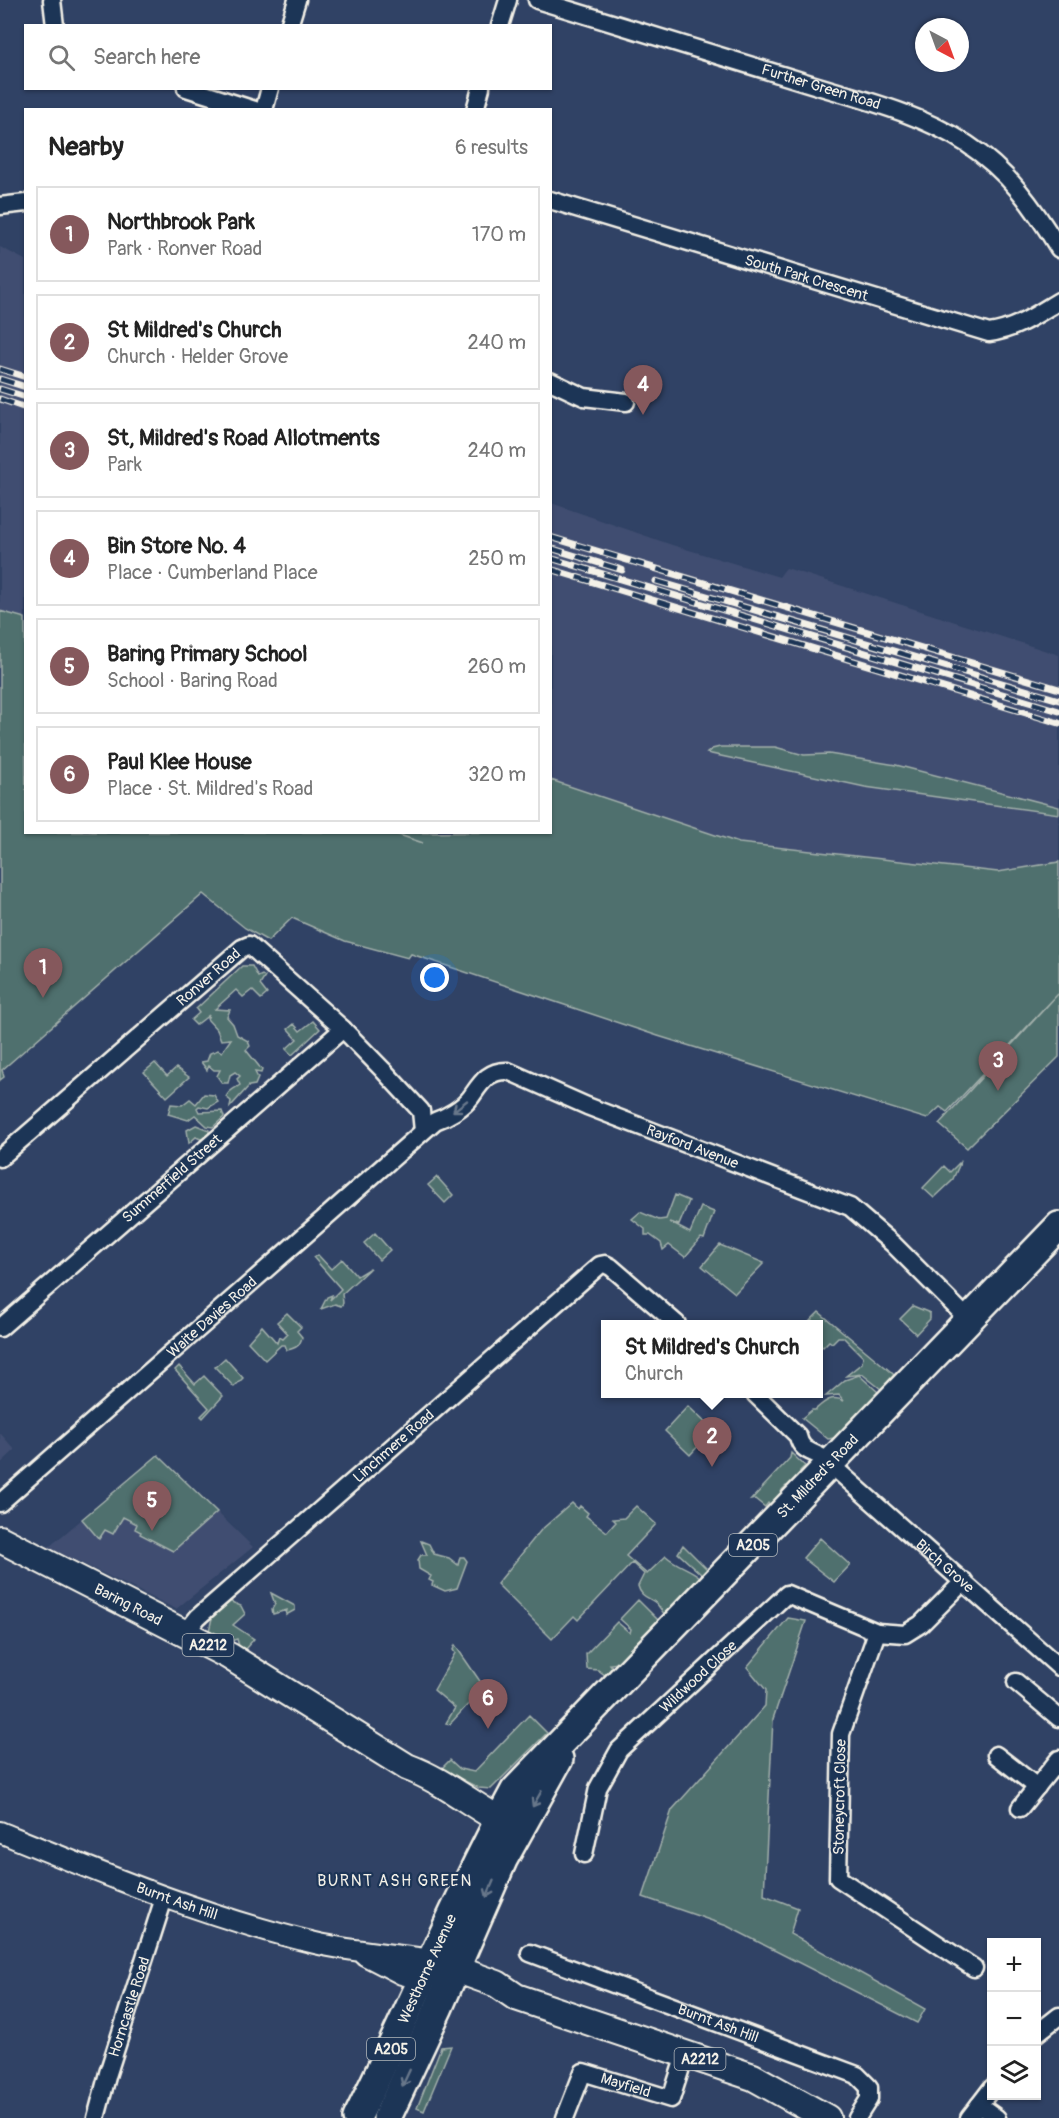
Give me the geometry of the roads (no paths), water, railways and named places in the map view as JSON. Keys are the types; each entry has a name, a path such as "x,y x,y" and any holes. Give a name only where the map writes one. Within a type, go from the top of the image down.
{"highway":[{"name":"St. Mildred's Road","path":"505,1832 515,1790 576,1730 830,1464 955,1308 1059,1226"},
{"name":"St. Mildred's Road","path":"505,1832 576,1730"},
{"name":"Westhorne Avenue","path":"387,2118 440,1974 505,1832"},
{"name":"Westhorne Avenue","path":"357,2118 440,1974"}],"main road":[{"name":"Baring Road","path":"0,1539 186,1632 416,1771 455,1792 505,1832"},
{"name":"Baring Road","path":"416,1771 477,1828 505,1832"},
{"name":"Baring Road","path":"455,1792 493,1799 515,1790"},
{"name":"Burnt Ash Hill","path":"440,1974 487,1995 516,1997 753,2077 827,2118"}],"street":[{"path":"52,0 55,24"},
{"path":"291,24 297,0"},
{"path":"501,24 508,0"},
{"name":"Further Green Road","path":"537,0 884,107 944,129 988,159 1007,176 1038,214 1059,249"},
{"path":"192,90 249,108"},
{"path":"265,108 269,90"},
{"path":"476,108 480,90"},
{"name":"South Park Crescent","path":"552,201 989,333 1003,332 1017,326 1059,302"},
{"path":"0,206 24,203"},
{"path":"552,382 584,397 626,402"},
{"name":"Ronver Road","path":"0,1158 245,946 255,949 343,1029 418,1108 429,1126"},
{"name":"Summerfield Street","path":"0,1328 343,1029"},
{"name":"Rayford Avenue","path":"429,1126 445,1118 470,1098 479,1083 499,1071 508,1071 587,1106 840,1202 861,1215 955,1308"},
{"name":"Waite Davies Road","path":"0,1503 429,1126"},
{"name":"Linchmere Road","path":"186,1632 198,1617 598,1266 605,1264 672,1320"},
{"name":"Birch Grove","path":"759,1398 798,1436 799,1443 812,1455 821,1456 1059,1667"},
{"path":"877,1632 905,1634 914,1629 964,1581"},
{"name":"Wildwood Close","path":"584,1854 598,1788 619,1750 787,1594 877,1632"},
{"name":"Stoneycroft Close","path":"877,1632 841,1734 838,1878 974,1968"},
{"path":"1016,1682 1059,1718"},
{"path":"996,1755 1037,1787"},
{"path":"1020,1808 1059,1760"},
{"name":"Burnt Ash Hill","path":"0,1832 164,1899 268,1930 360,1953 398,1954 440,1974"},
{"name":"Horncastle Road","path":"96,2118 108,2073 164,1899"},
{"name":"Burnt Ash Hill","path":"530,1953 857,2074 869,2087 869,2099 857,2118"},
{"path":"1041,2030 1059,2016"},
{"name":"Mayfield","path":"565,2118 583,2072 671,2099 686,2055"},
{"path":"987,2094 974,2111 997,2118"}],"railway":[{"path":"0,369 24,376"},
{"path":"0,379 24,386"},
{"path":"0,389 24,396"},
{"path":"0,399 24,407"},
{"path":"552,538 1059,689"},
{"path":"552,549 622,570"},
{"path":"552,559 1059,711"},
{"path":"552,570 1059,723"},
{"path":"656,581 1059,700"}],"place":[{"name":"Bin Store No. 4","path":"643,415"},
{"name":"Northbrook Park","path":"43,998"},
{"name":"St, Mildred's Road Allotments","path":"998,1091"},
{"name":"St Mildred's Church","path":"712,1467"},
{"name":"Baring Primary School","path":"152,1531"},
{"name":"Paul Klee House","path":"488,1729"}],"district":[{"name":"BURNT ASH GREEN","path":"395,1881"}]}
